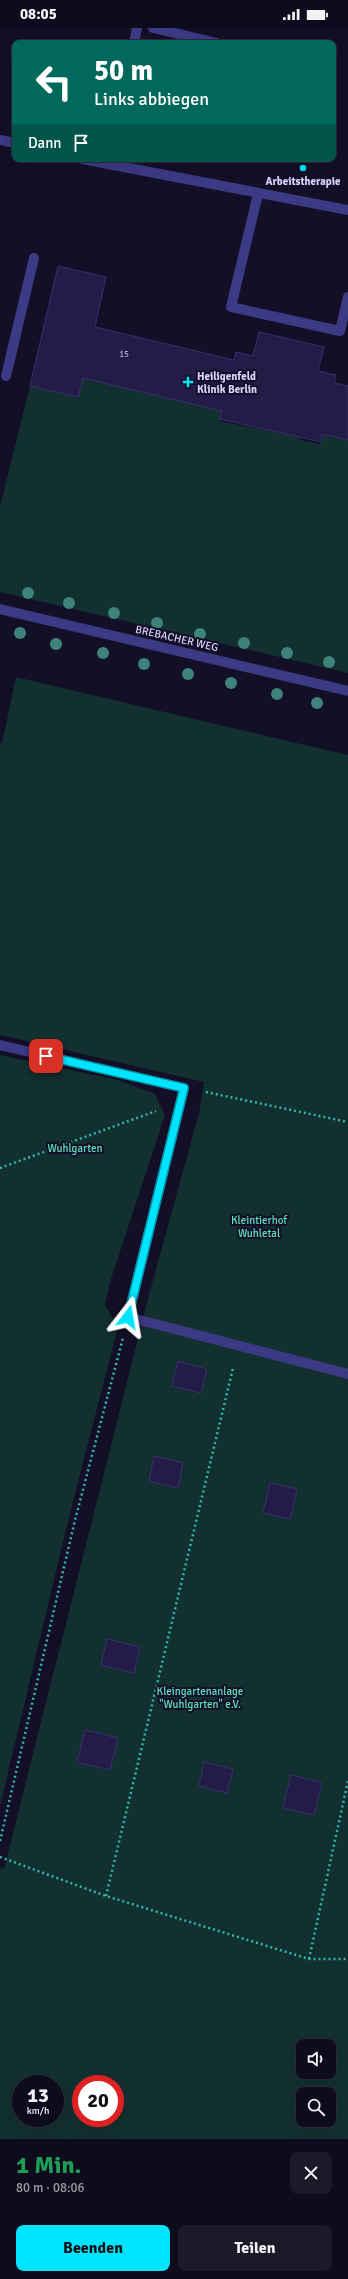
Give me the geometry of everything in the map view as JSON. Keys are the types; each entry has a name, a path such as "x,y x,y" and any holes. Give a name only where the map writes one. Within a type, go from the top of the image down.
{"lane":[{"path":"135,40 137,28"},
{"path":"153,28 204,40"},
{"path":"0,140 12,142"},
{"path":"107,162 258,194 348,210"},
{"path":"258,194 231,306 340,331 348,297"},
{"path":"6,376 34,258"},
{"name":"BREBACHER WEG","path":"0,609 348,691"},
{"path":"0,1045 184,1088 128,1317 348,1374"}],"path":[{"path":"0,1168 160,1109 184,1088 348,1122"},
{"path":"0,1841 75,1520 128,1317"},
{"path":"106,1896 239,1346"},
{"path":"309,1959 348,1781"},
{"path":"0,1857 106,1896 309,1959 348,1959"}],"green space":[{"path":"83,378 222,411 220,421 300,437 300,440 320,444 322,434 348,440 348,673 0,592 0,507 30,386 78,397"},
{"path":"16,677 348,755 348,2139 0,2139 0,1868 4,1869 150,1291 199,1113 204,1082 0,1035 0,743 2,743"},
{"name":"Wuhlgarten","path":"0,1055 118,1080 155,1094 165,1115 110,1282 105,1305 118,1327 69,1517 0,1806"}],"building":[{"path":"58,266 106,277 95,327 234,360 236,352 253,356 259,332 324,347 318,371 336,375 334,383 348,386 348,440 322,434 321,442 220,419 222,411 83,378 78,397 30,386"},
{"path":"178,1361 207,1369 201,1393 172,1386"},
{"path":"154,1456 183,1463 178,1488 149,1481"},
{"path":"270,1483 297,1489 290,1519 263,1513"},
{"path":"107,1639 140,1647 134,1673 101,1665"},
{"path":"85,1730 118,1738 110,1770 77,1762"},
{"path":"204,1762 233,1769 227,1793 199,1786"},
{"path":"291,1775 322,1783 314,1815 283,1808"}],"place":[{"name":"Arbeitstherapie","path":"303,168"},
{"name":"Heiligenfeld Klinik Berlin","path":"188,382"}],"route":[{"path":"46,1056 184,1088 128,1317"}],"park label":[{"name":"Kleintierhof Wuhletal","path":"259,1226"},
{"name":"Kleingartenanlage \"Wuhlgarten\" e.V.","path":"200,1697"}]}
